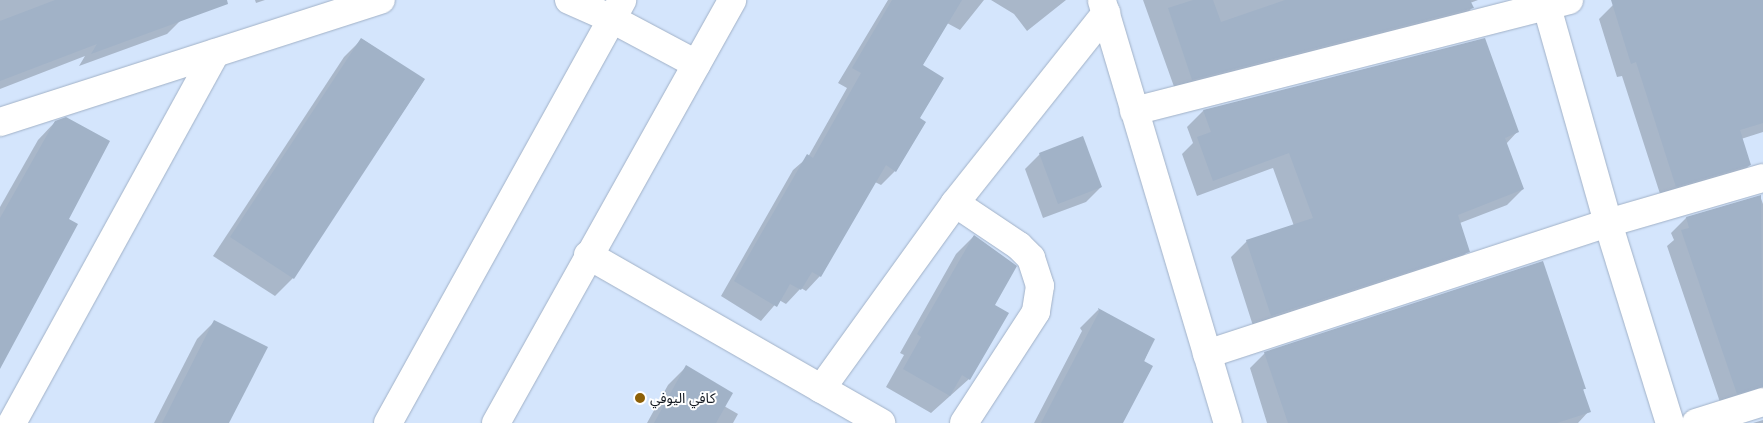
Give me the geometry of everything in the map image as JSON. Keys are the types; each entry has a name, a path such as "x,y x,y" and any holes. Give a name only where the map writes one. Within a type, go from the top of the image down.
{"street":[{"path":"0,122 381,0"},
{"path":"569,0 616,9 696,64"},
{"path":"496,423 732,0"},
{"path":"1134,111 1554,2 1608,223 1670,423"},
{"path":"1103,7 1228,423"},
{"path":"821,389 955,203 1103,7"},
{"path":"388,423 616,9"},
{"path":"12,423 215,53"},
{"path":"1206,354 1608,223 1763,178"},
{"path":"955,203 1019,246 1030,258 1040,286 1036,312 964,423"},
{"path":"588,256 821,389 875,422"},
{"path":"1696,423 1763,402"}],"building":[{"path":"55,0 227,0 228,4 91,54 97,44 0,81 0,21"},
{"path":"892,0 962,0 923,65 944,78 920,118 926,122 896,172 886,165 821,277 812,272 801,290 790,284 777,307 734,281 807,154 813,158 861,73 852,68"},
{"path":"1193,0 1213,0 1221,22 1285,0 1470,0 1474,8 1192,80 1168,8"},
{"path":"1611,0 1763,0 1763,123 1740,130 1751,165 1676,187 1636,62 1631,64"},
{"path":"361,38 425,79 294,279 230,237"},
{"path":"1485,38 1519,132 1505,138 1524,189 1458,215 1470,252 1271,316 1246,240 1313,218 1289,153 1213,181 1197,137 1211,132 1203,110"},
{"path":"66,117 110,141 69,219 78,224 0,369 0,218 55,121"},
{"path":"1083,136 1102,187 1058,204 1039,153"},
{"path":"1761,195 1763,387 1737,394 1681,230 1689,228 1686,217"},
{"path":"974,235 1017,266 995,305 1009,313 970,380 962,375 950,396 903,369 921,337 917,334"},
{"path":"1543,261 1586,389 1583,389 1591,412 1557,423 1288,423 1264,352"},
{"path":"1098,308 1155,339 1144,361 1153,366 1123,423 1041,423 1099,312"},
{"path":"214,320 268,347 229,423 162,423"},
{"path":"686,365 733,393 716,423 654,423"}],"place":[{"name":"كافي اليوفي","path":"640,398"}]}
